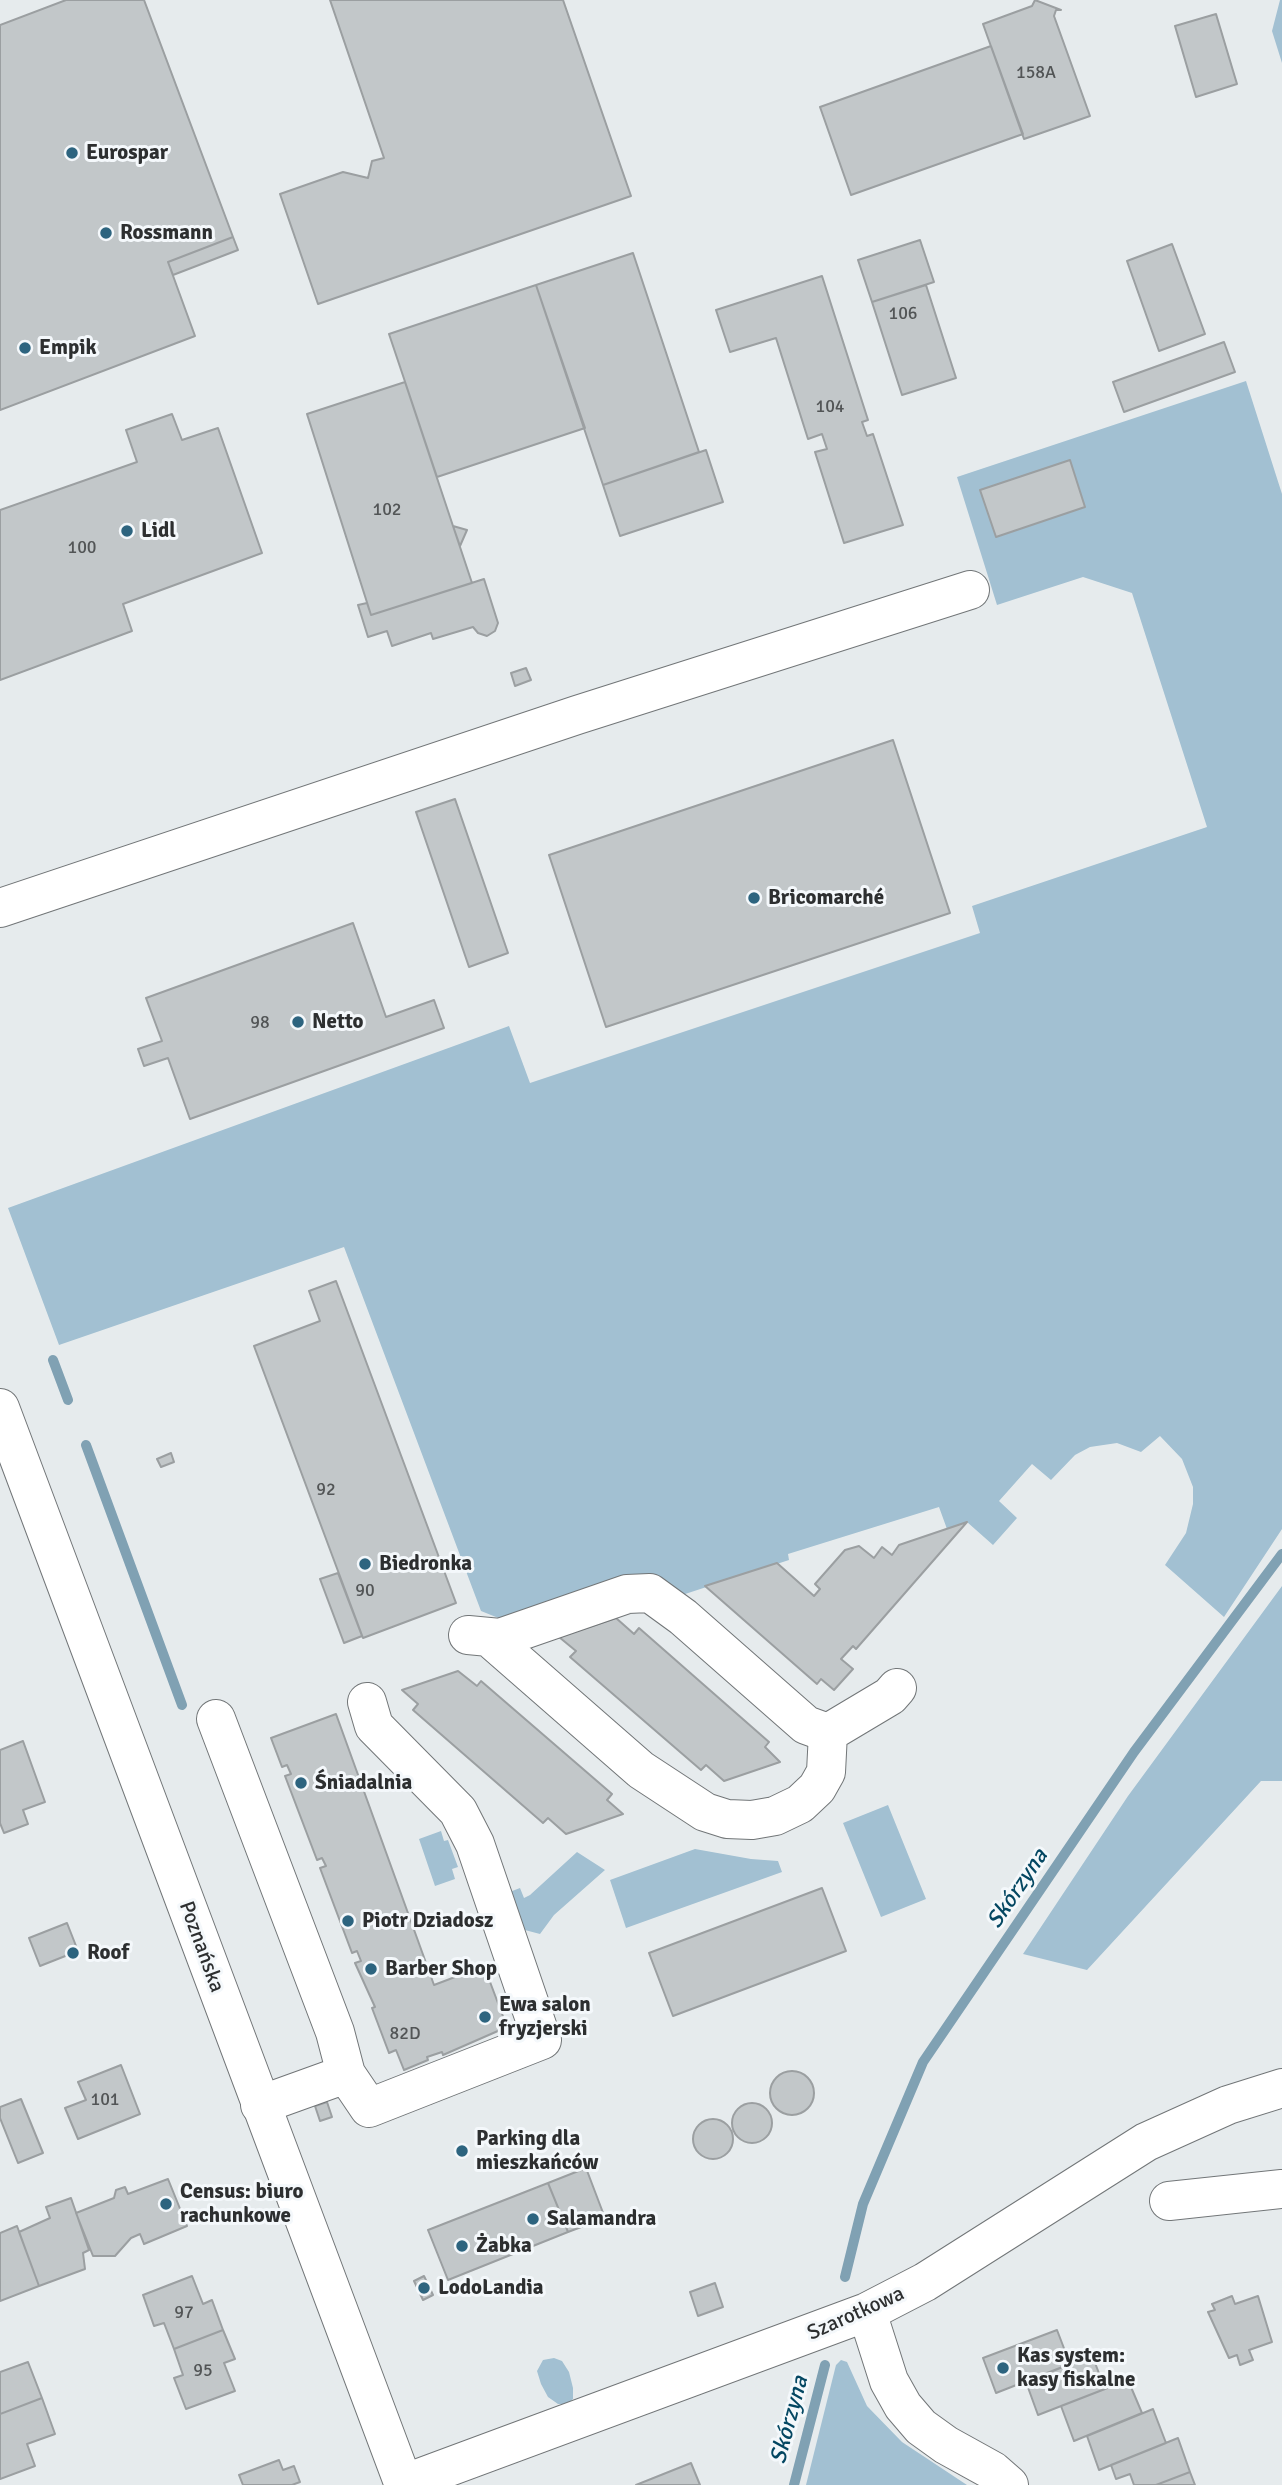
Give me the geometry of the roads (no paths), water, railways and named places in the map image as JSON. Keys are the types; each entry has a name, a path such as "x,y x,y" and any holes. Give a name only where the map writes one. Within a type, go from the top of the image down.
{"street":[{"path":"0,908 564,719 970,590"},
{"name":"Poznańska","path":"0,1408 403,2484"},
{"path":"627,1594 650,1594 683,1617 806,1725 828,1733 826,1772 817,1788 800,1804 775,1816 752,1820 727,1819 705,1812 641,1770 479,1637 627,1594"},
{"path":"828,1733 890,1696 897,1688"},
{"path":"216,1719 335,2032 346,2074 369,2108 542,2040 475,1844 458,1811 374,1726 367,1702"},
{"path":"260,2105 346,2074"},
{"name":"Szarotkowa","path":"403,2484 867,2312 925,2282 1146,2142 1228,2105 1282,2088"},
{"path":"1169,2201 1282,2189"},
{"path":"867,2312 889,2381 903,2406 921,2427 946,2445 993,2471 1009,2485"}],"waterway":[{"path":"53,1360 68,1400"},
{"path":"86,1445 182,1705"},
{"name":"Skórzyna","path":"845,2277 863,2204 923,2062 1134,1752 1282,1554"},
{"name":"Skórzyna","path":"794,2485 825,2365"}],"place":[{"name":"Eurospar","path":"72,153"},
{"name":"Rossmann","path":"106,233"},
{"name":"Empik","path":"25,348"},
{"name":"Lidl","path":"127,531"},
{"name":"Bricomarché","path":"754,898"},
{"name":"Netto","path":"298,1022"},
{"name":"Biedronka","path":"365,1564"},
{"name":"Śniadalnia","path":"301,1783"},
{"name":"Piotr Dziadosz","path":"348,1921"},
{"name":"Roof","path":"73,1953"},
{"name":"Barber Shop","path":"371,1969"},
{"name":"Ewa salon fryzjerski","path":"485,2017"},
{"name":"Parking dla mieszkańców","path":"462,2151"},
{"name":"Census: biuro rachunkowe","path":"166,2204"},
{"name":"Salamandra","path":"533,2219"},
{"name":"Żabka","path":"462,2246"},
{"name":"LodoLandia","path":"424,2288"},
{"name":"Kas system: kasy fiskalne","path":"1003,2368"}]}
